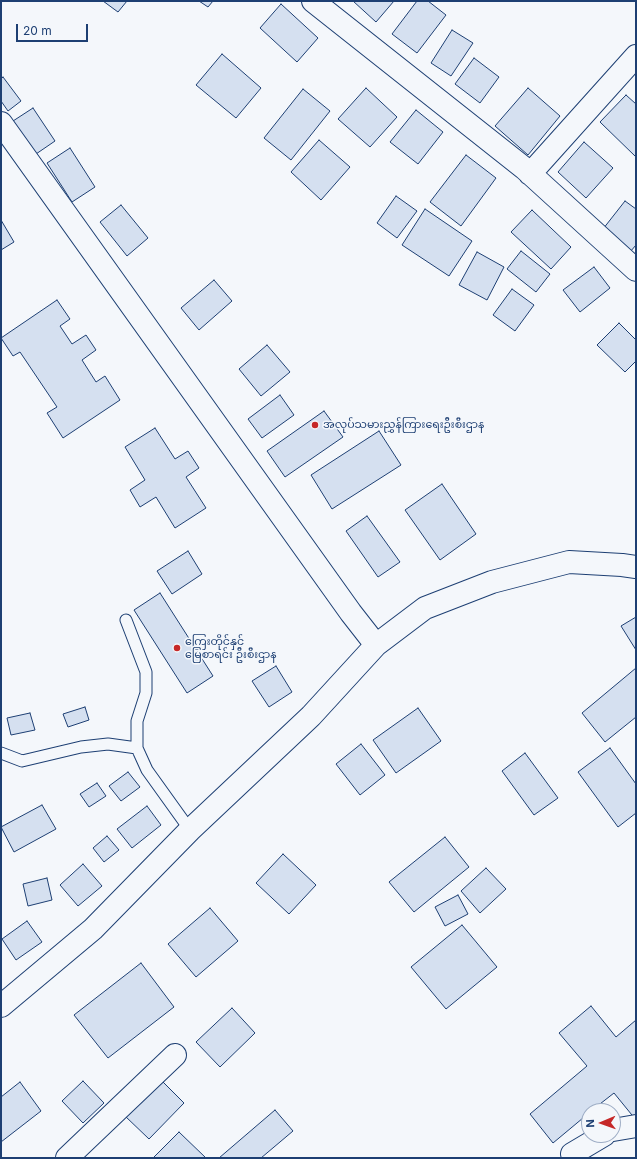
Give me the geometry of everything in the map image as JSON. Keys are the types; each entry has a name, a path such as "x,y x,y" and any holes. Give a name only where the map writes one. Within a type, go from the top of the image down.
{"street":[{"path":"314,1 530,174 636,270"},
{"path":"530,174 636,56"},
{"path":"1,123 351,614 376,645"},
{"path":"1,1006 93,929 190,830 311,716 376,645 425,608 492,582 569,562 622,564 636,567"},
{"path":"67,1158 175,1055"},
{"path":"621,1129 636,1126"},
{"path":"572,1154 591,1143"}],"lane":[{"path":"126,620 146,672 146,692 137,721 137,748 147,770 190,830"},
{"path":"1,753 22,761 81,746 108,744 137,748"}],"building":[{"path":"103,1 127,1 118,12"},
{"path":"199,1 213,1 208,7"},
{"path":"353,1 394,1 376,22"},
{"path":"417,1 428,1 446,15 417,53 392,34"},
{"path":"281,4 318,38 297,62 260,28"},
{"path":"452,30 473,43 451,76 431,63"},
{"path":"222,54 261,88 236,118 196,85"},
{"path":"474,58 499,77 480,103 455,84"},
{"path":"3,77 21,101 8,111 1,101 1,79"},
{"path":"366,88 397,117 370,147 338,119"},
{"path":"528,88 560,116 528,155 495,126"},
{"path":"303,89 330,111 291,160 264,138"},
{"path":"626,95 636,104 636,157 600,122"},
{"path":"33,108 55,141 36,154 13,121"},
{"path":"416,110 443,132 418,164 390,142"},
{"path":"319,140 350,167 321,200 291,172"},
{"path":"584,142 613,168 586,198 558,172"},
{"path":"70,148 95,187 72,202 47,163"},
{"path":"466,155 496,178 461,226 430,202"},
{"path":"396,196 417,211 397,238 377,223"},
{"path":"625,201 636,209 636,245 630,252 603,229"},
{"path":"121,205 148,238 127,256 100,222"},
{"path":"425,209 472,241 449,276 402,245"},
{"path":"532,210 571,247 551,269 511,232"},
{"path":"1,220 14,242 1,250"},
{"path":"521,251 550,274 536,292 507,269"},
{"path":"477,252 504,267 487,300 459,285"},
{"path":"594,267 610,288 580,312 563,290"},
{"path":"214,280 232,301 199,330 181,308"},
{"path":"512,289 534,305 515,331 493,315"},
{"path":"57,300 70,319 60,326 72,344 86,335 96,350 82,360 96,382 105,376 120,400 63,438 47,413 57,407 20,352 13,356 1,338"},
{"path":"619,323 636,340 636,361 625,372 597,345"},
{"path":"267,345 290,372 261,396 239,369"},
{"path":"280,395 294,415 262,438 248,419"},
{"path":"324,411 343,437 285,477 267,451"},
{"path":"155,428 175,459 188,451 199,468 186,477 206,508 175,528 156,497 140,507 130,490 145,480 125,447"},
{"path":"379,431 401,465 332,509 311,475"},
{"path":"442,484 476,534 440,560 405,510"},
{"path":"367,516 400,562 378,577 346,531"},
{"path":"188,551 202,574 172,594 157,571"},
{"path":"160,593 213,676 187,693 134,610"},
{"path":"636,617 636,650 621,626"},
{"path":"276,666 292,692 269,707 252,681"},
{"path":"636,668 636,717 605,742 582,713"},
{"path":"85,707 89,720 68,727 63,714"},
{"path":"418,708 441,741 396,773 373,740"},
{"path":"30,713 35,730 11,735 7,718"},
{"path":"361,744 385,775 360,795 336,764"},
{"path":"610,748 636,784 636,813 618,827 578,772"},
{"path":"525,753 558,798 534,815 502,771"},
{"path":"128,772 140,787 121,801 109,786"},
{"path":"97,783 106,796 89,807 80,794"},
{"path":"42,805 56,829 14,852 1,827"},
{"path":"147,806 161,825 132,848 117,829"},
{"path":"107,836 119,850 104,862 93,848"},
{"path":"445,837 469,867 414,912 389,882"},
{"path":"283,854 316,885 289,914 256,883"},
{"path":"83,864 102,886 78,906 60,885"},
{"path":"486,868 506,889 480,913 461,891"},
{"path":"47,878 52,900 28,906 23,884"},
{"path":"458,895 468,914 445,926 435,907"},
{"path":"210,908 238,941 196,977 168,944"},
{"path":"27,921 42,942 16,960 2,939"},
{"path":"462,925 497,967 446,1009 411,967"},
{"path":"141,963 174,1007 108,1058 74,1015"},
{"path":"591,1006 616,1037 636,1020 636,1120 614,1093 601,1103 581,1103 581,1120 553,1143 530,1114 587,1066 559,1033"},
{"path":"232,1008 255,1033 220,1067 196,1042"},
{"path":"160,1079 184,1103 149,1139 125,1116"},
{"path":"83,1081 104,1103 83,1123 62,1101"},
{"path":"20,1082 41,1111 1,1142 1,1097"},
{"path":"275,1110 293,1131 261,1158 219,1158"},
{"path":"179,1132 206,1158 153,1158"}],"place":[{"name":"အလုပ်သမားညွှန်ကြားရေးဦးစီးဌာန","path":"315,425"},
{"name":"ကြေးတိုင်နှင့် မြေစာရင်း ဦးစီးဌာန","path":"177,648"}]}
